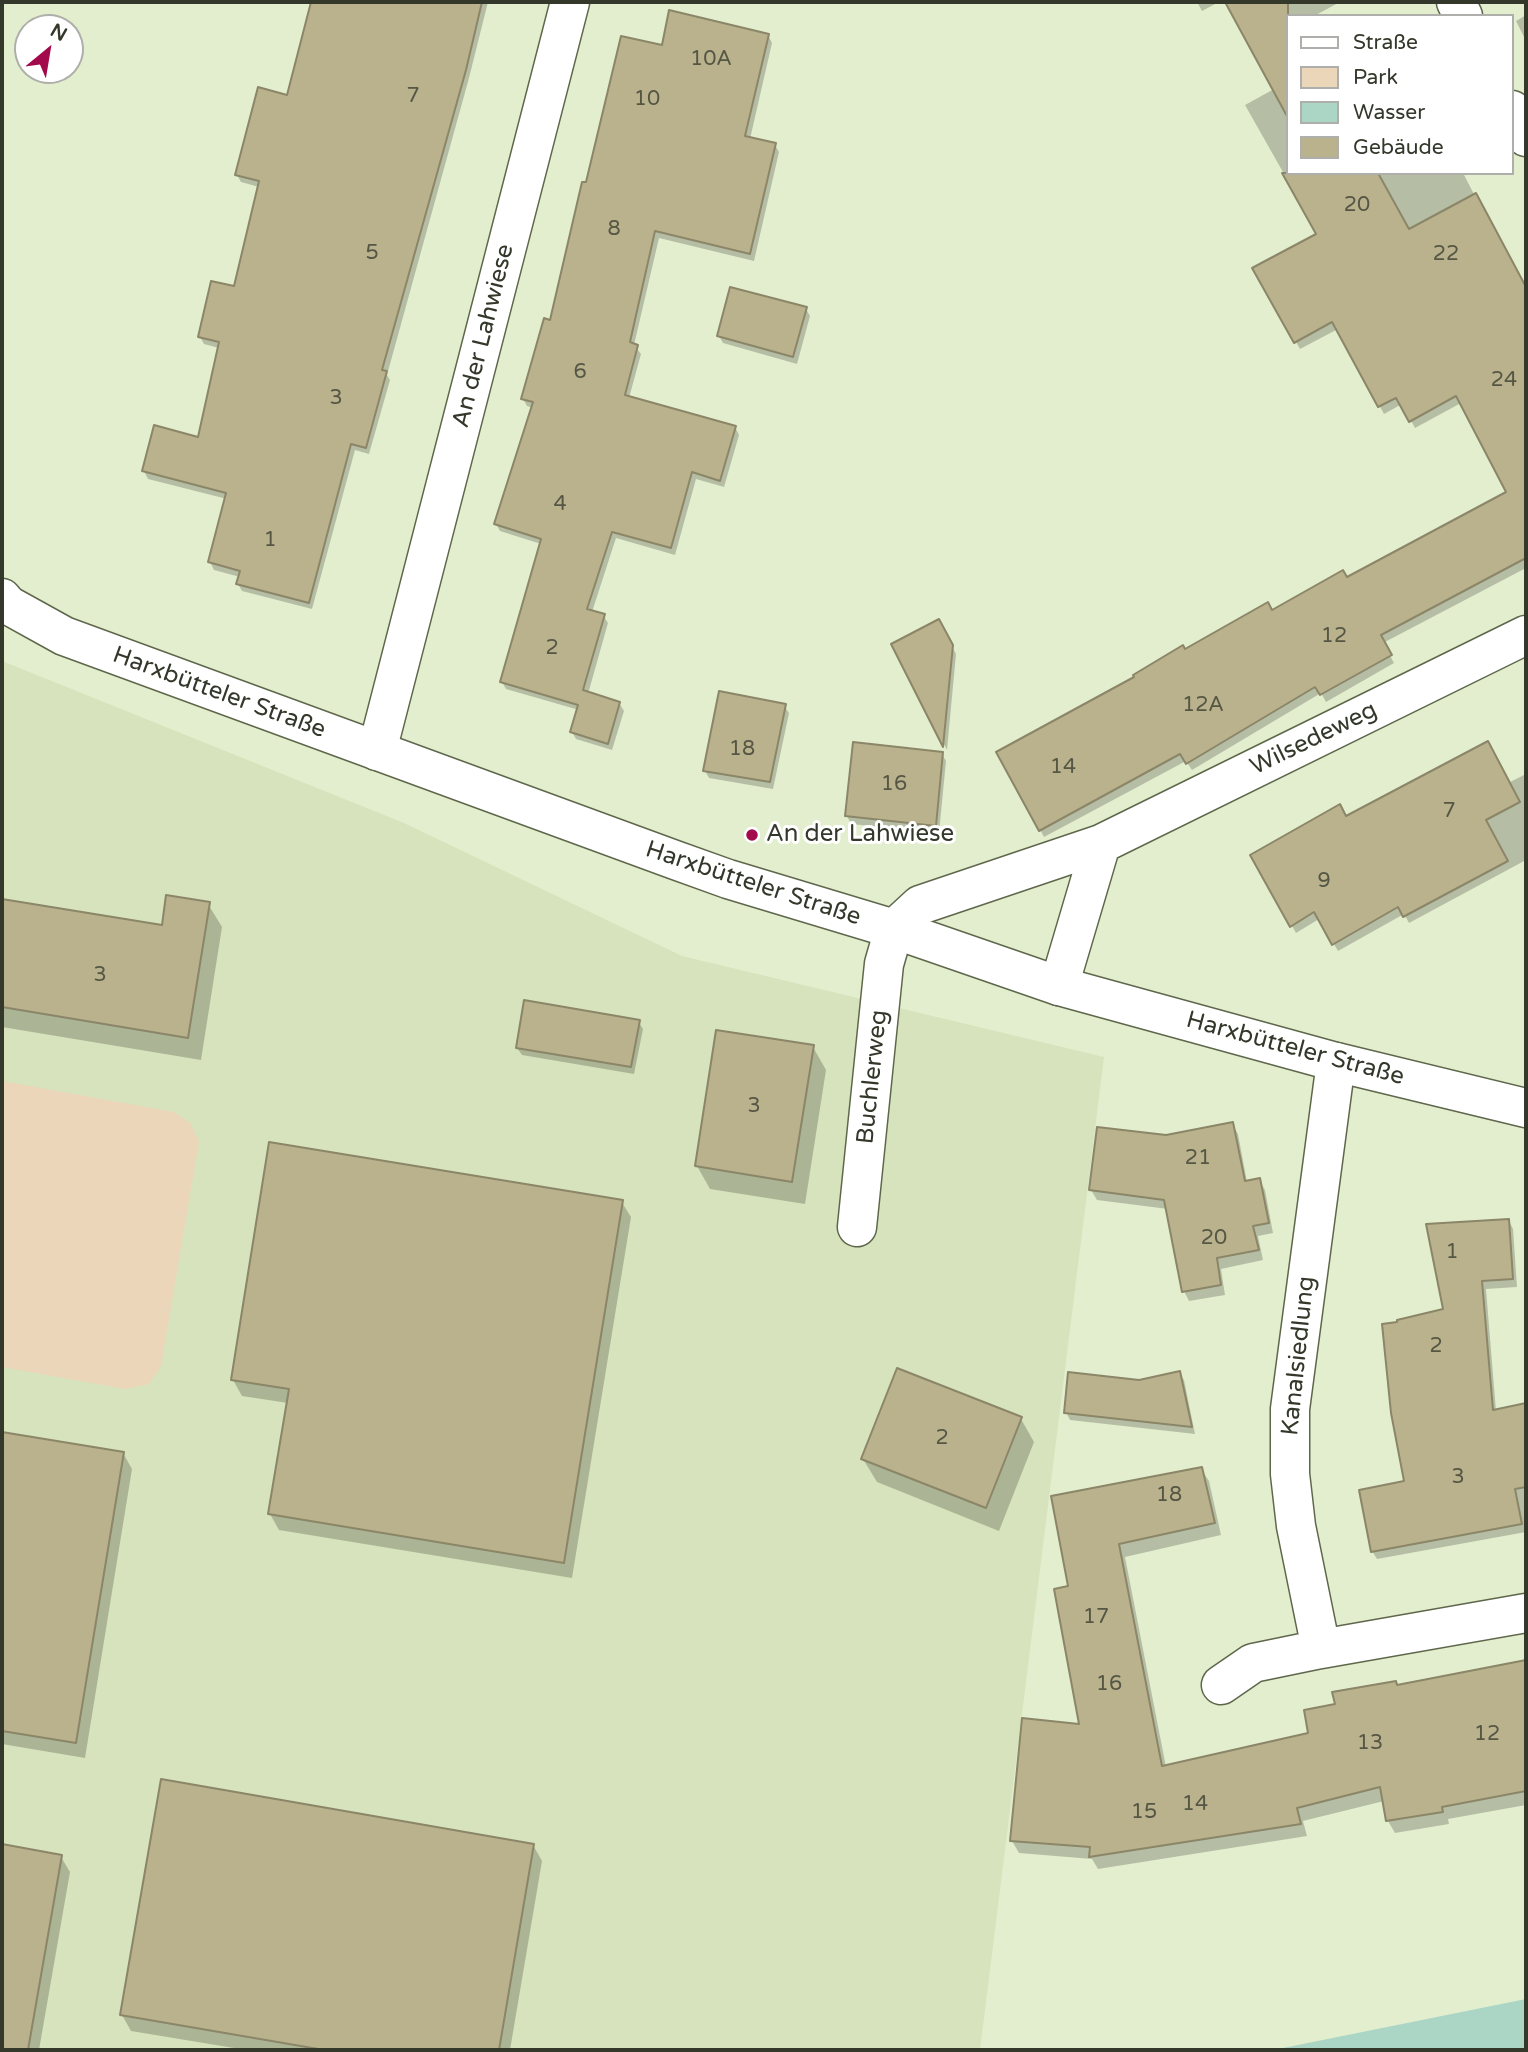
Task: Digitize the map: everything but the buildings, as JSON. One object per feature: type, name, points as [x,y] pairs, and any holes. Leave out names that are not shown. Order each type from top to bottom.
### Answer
[{"type":"street","name":"An der Lahwiese","points":[[377,751],[570,2]]},
{"type":"street","points":[[1514,114],[1526,137]]},
{"type":"street","name":"Harxbütteler Straße","points":[[2,598],[8,605],[64,636],[728,879],[894,929],[1059,986],[1336,1062],[1526,1108]]},
{"type":"street","name":"Wilsedeweg","points":[[894,929],[920,905],[1101,844],[1526,635]]},
{"type":"street","points":[[1059,986],[1101,844]]},
{"type":"street","name":"Buchlerweg","points":[[856,1227],[884,964],[894,929]]},
{"type":"street","name":"Kanalsiedlung","points":[[1321,1649],[1296,1526],[1290,1474],[1290,1409],[1336,1062]]},
{"type":"street","points":[[1221,1685],[1253,1663],[1526,1613]]},
{"type":"shaded area","points":[[2,661],[404,823],[682,956],[1104,1057],[980,2050],[2,2050]]},
{"type":"green space","points":[[2,1081],[174,1112],[190,1123],[199,1141],[161,1366],[149,1384],[125,1389],[2,1367]]},
{"type":"water","points":[[1526,1999],[1526,2050],[1273,2050]]},
{"type":"place","name":"An der Lahwiese","points":[[752,835]]}]
